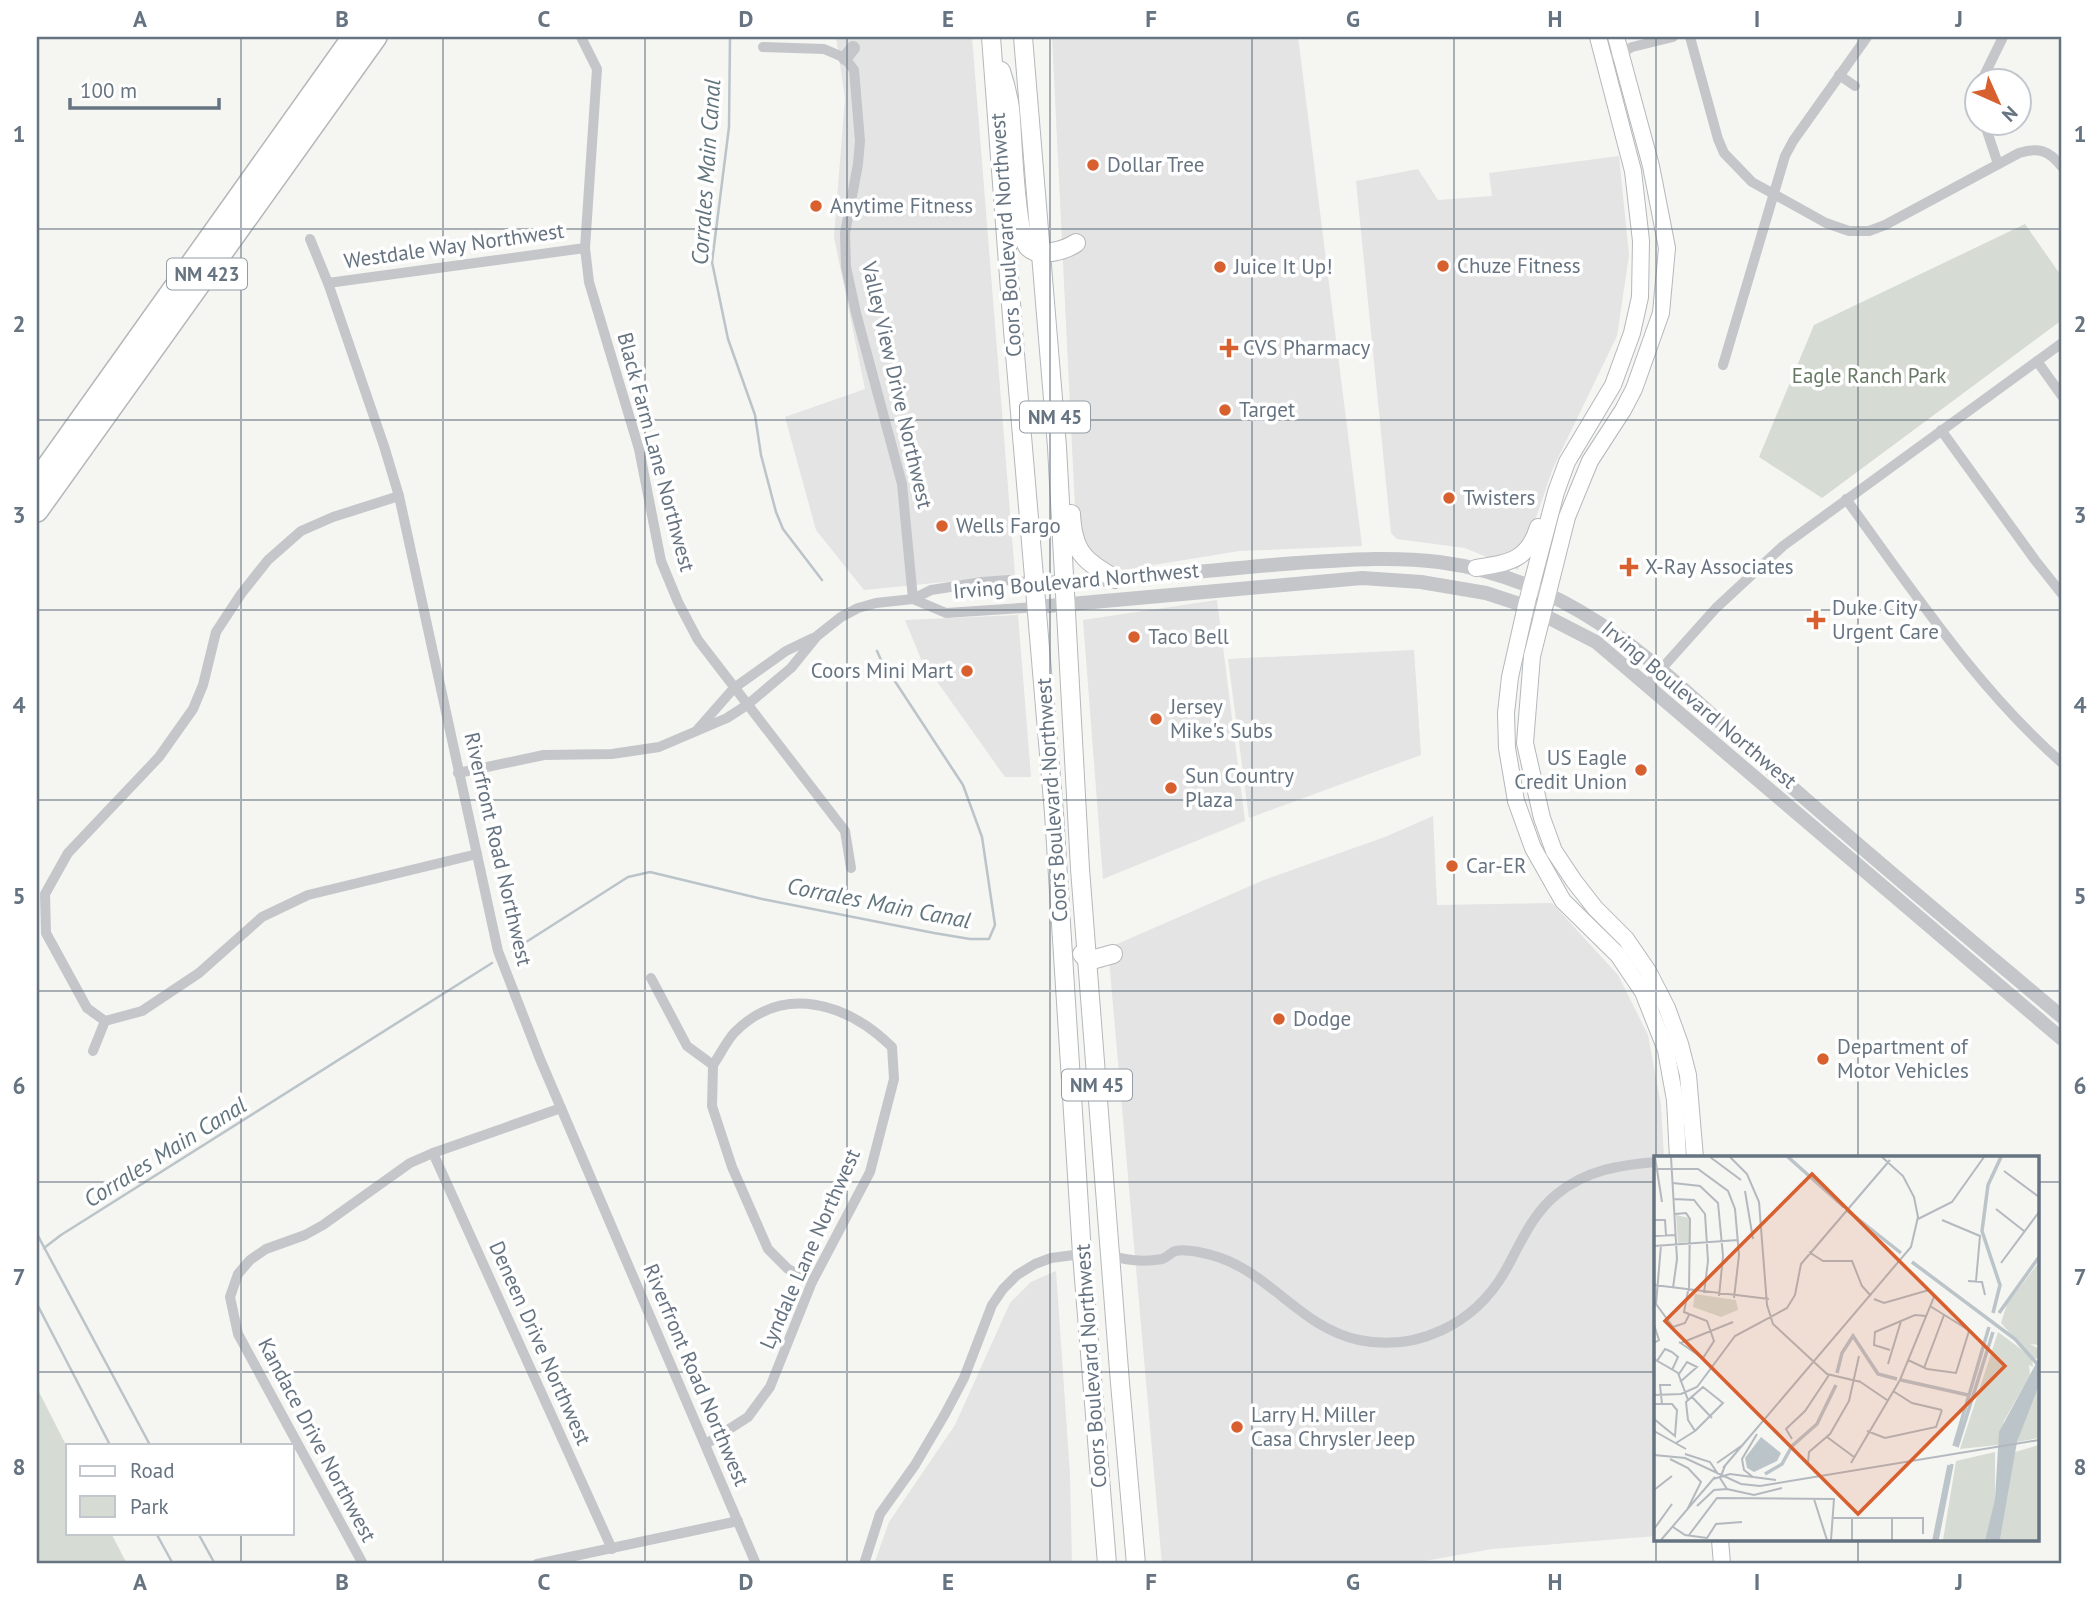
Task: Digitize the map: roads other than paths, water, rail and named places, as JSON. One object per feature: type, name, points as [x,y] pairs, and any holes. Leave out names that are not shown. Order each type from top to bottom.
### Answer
[{"type":"highway","name":"NM 423","points":[[37,481],[353,37]]},
{"type":"highway","name":"NM 423","points":[[37,511],[376,37]]},
{"type":"main road","name":"Coors Boulevard Northwest","points":[[991,37],[1056,857],[1082,1254],[1107,1564]]},
{"type":"main road","name":"Coors Boulevard Northwest","points":[[1023,37],[1057,447],[1080,869],[1136,1564]]},
{"type":"main road","points":[[1598,37],[1633,172],[1641,241],[1640,297],[1629,341],[1613,385],[1577,444],[1559,481],[1510,677],[1506,713],[1508,766],[1516,801],[1533,848],[1563,901],[1618,955],[1643,992],[1666,1050],[1675,1100],[1678,1156]]},
{"type":"main road","points":[[1616,37],[1651,166],[1667,248],[1661,313],[1634,389],[1590,461],[1575,495],[1532,656],[1525,743],[1542,818],[1554,851],[1595,908],[1626,939],[1648,971],[1667,1008],[1688,1075],[1695,1156]]},
{"type":"main road","points":[[993,55],[1009,99],[1023,237],[1028,247],[1041,253],[1068,248],[1076,243]]},
{"type":"main road","points":[[1476,568],[1508,563],[1529,547],[1558,466],[1577,444]]},
{"type":"main road","points":[[1057,447],[1068,462],[1072,524],[1079,550],[1088,563],[1115,579]]},
{"type":"main road","points":[[1056,857],[1072,892],[1081,953],[1088,961],[1112,954]]},
{"type":"main road","points":[[1071,1081],[1088,1098],[1100,1230],[1103,1246],[1110,1255]]},
{"type":"main road","points":[[1082,1254],[1099,1262],[1104,1272],[1119,1445],[1129,1483]]},
{"type":"main road","points":[[1709,1542],[1711,1564]]},
{"type":"main road","points":[[1720,1542],[1722,1564]]},
{"type":"street","name":"Black Farm Lane Northwest","points":[[581,37],[597,69],[585,248],[589,282],[639,449],[661,561],[698,640],[845,831],[851,868]]},
{"type":"street","points":[[1604,62],[1632,47],[1673,37]]},
{"type":"street","points":[[1690,37],[1724,153],[1752,182],[1826,223],[1849,231],[1870,231],[2019,153],[2041,149],[2062,167]]},
{"type":"street","points":[[1723,365],[1785,156],[1867,37]]},
{"type":"street","points":[[1989,66],[2003,37]]},
{"type":"street","name":"Valley View Drive Northwest","points":[[762,47],[824,49],[849,53],[856,77],[860,141],[845,233],[846,267],[902,484],[913,599]]},
{"type":"street","points":[[1839,75],[1855,86]]},
{"type":"street","points":[[1989,136],[1998,164]]},
{"type":"street","name":"Riverfront Road Northwest","points":[[310,239],[328,283],[399,496],[498,951],[561,1108],[756,1564]]},
{"type":"street","name":"Westdale Way Northwest","points":[[328,283],[585,248]]},
{"type":"street","points":[[1646,685],[1748,577],[1795,537],[2062,343]]},
{"type":"street","points":[[2037,361],[2062,397]]},
{"type":"street","points":[[1941,430],[2062,594]]},
{"type":"street","points":[[105,1021],[87,1008],[46,933],[45,894],[56,874],[68,853],[159,757],[193,709],[203,685],[216,632],[268,560],[300,531],[333,517],[399,496]]},
{"type":"street","points":[[1846,499],[1989,690],[2062,763]]},
{"type":"street","name":"Irving Boulevard Northwest","points":[[913,599],[932,590],[982,582],[1009,580],[1034,583],[1115,579],[1373,558],[1422,560],[1476,568],[1532,586],[1606,626],[1661,669],[1792,788],[2062,1017]]},
{"type":"street","name":"Irving Boulevard Northwest","points":[[913,599],[946,613],[1362,578],[1423,582],[1474,590],[1526,606],[1596,642],[2062,1039]]},
{"type":"street","points":[[696,731],[734,688],[786,651],[817,636],[841,617],[876,603],[913,599]]},
{"type":"street","points":[[458,773],[544,755],[632,752],[659,747],[727,718],[747,705],[792,668],[817,636]]},
{"type":"street","points":[[105,1021],[142,1011],[199,973],[262,916],[308,895],[477,854]]},
{"type":"street","points":[[651,978],[687,1046],[713,1065],[712,1106],[733,1167],[768,1249],[788,1269],[812,1282]]},
{"type":"street","name":"Lyndale Lane Northwest","points":[[706,1444],[748,1417],[771,1387],[812,1282],[870,1172],[894,1079],[892,1047],[874,1029],[826,1005],[793,1003],[764,1011],[733,1034],[713,1065]]},
{"type":"street","points":[[93,1051],[105,1021]]},
{"type":"street","name":"Kandace Drive Northwest","points":[[363,1564],[238,1334],[230,1297],[238,1274],[250,1260],[266,1249],[305,1235],[323,1225],[410,1163],[561,1108]]},
{"type":"street","name":"Deneen Drive Northwest","points":[[433,1153],[612,1549]]},
{"type":"street","points":[[1110,1255],[1139,1261],[1162,1259],[1175,1251],[1205,1253],[1240,1266],[1261,1279],[1313,1321],[1339,1334],[1378,1342],[1419,1339],[1450,1326],[1485,1299],[1505,1272],[1521,1239],[1537,1215],[1561,1191],[1603,1169],[1654,1163]]},
{"type":"street","points":[[864,1564],[880,1514],[942,1421],[964,1378],[992,1305],[1003,1289],[1017,1275],[1035,1264],[1051,1258],[1082,1254]]},
{"type":"street","points":[[537,1564],[738,1521]]},
{"type":"waterway","name":"Corrales Main Canal","points":[[730,37],[729,127],[712,262],[728,339],[755,415],[761,455],[776,512],[783,529],[822,580]]},
{"type":"waterway","name":"Corrales Main Canal","points":[[512,951],[628,877],[650,872],[762,899],[934,933],[989,939],[995,925],[982,837],[963,785],[877,651]]},
{"type":"waterway","name":"Corrales Main Canal","points":[[44,1248],[492,963]]},
{"type":"waterway","name":"Corrales Main Canal","points":[[37,1234],[149,1444]]},
{"type":"waterway","points":[[37,1304],[109,1444]]},
{"type":"waterway","points":[[157,1534],[173,1564]]},
{"type":"waterway","name":"Corrales Main Canal","points":[[199,1534],[215,1564]]},
{"type":"place","name":"Dollar Tree","points":[[1093,165]]},
{"type":"place","name":"Anytime Fitness","points":[[816,206]]},
{"type":"place","name":"Chuze Fitness","points":[[1443,266]]},
{"type":"place","name":"Juice It Up!","points":[[1220,267]]},
{"type":"place","name":"CVS Pharmacy","points":[[1229,348]]},
{"type":"place","name":"Target","points":[[1225,410]]},
{"type":"place","name":"Twisters","points":[[1449,498]]},
{"type":"place","name":"Wells Fargo","points":[[942,526]]},
{"type":"place","name":"X-Ray Associates","points":[[1629,567]]},
{"type":"place","name":"Duke City Urgent Care","points":[[1816,620]]},
{"type":"place","name":"Taco Bell","points":[[1134,637]]},
{"type":"place","name":"Coors Mini Mart","points":[[967,671]]},
{"type":"place","name":"Jersey Mike's Subs","points":[[1156,719]]},
{"type":"place","name":"US Eagle Credit Union","points":[[1641,770]]},
{"type":"place","name":"Sun Country Plaza","points":[[1171,788]]},
{"type":"place","name":"Car-ER","points":[[1452,866]]},
{"type":"place","name":"Dodge","points":[[1279,1019]]},
{"type":"place","name":"Department of Motor Vehicles","points":[[1823,1059]]},
{"type":"place","name":"Larry H. Miller Casa Chrysler Jeep","points":[[1237,1427]]},
{"type":"park label","name":"Eagle Ranch Park","points":[[1869,376]]}]
